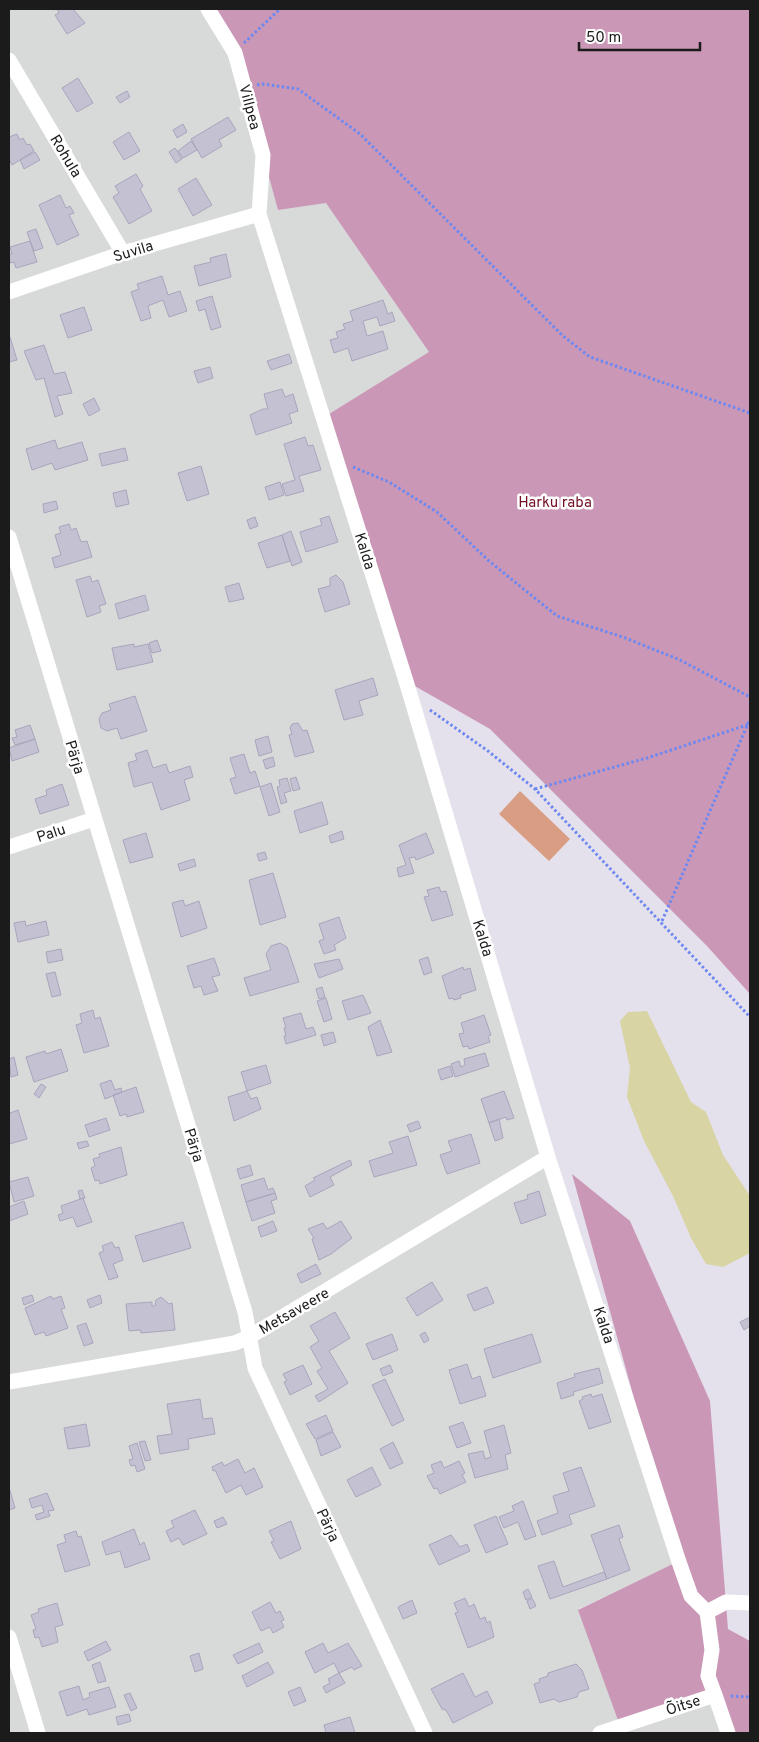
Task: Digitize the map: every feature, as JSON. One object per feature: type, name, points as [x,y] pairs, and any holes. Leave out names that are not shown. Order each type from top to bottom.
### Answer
[{"type":"street","name":"Villpea","points":[[208,9],[235,53],[263,155],[259,214]]},
{"type":"street","name":"Rohula","points":[[9,60],[123,253]]},
{"type":"street","name":"Suvila","points":[[9,292],[123,253],[259,214]]},
{"type":"street","name":"Kalda","points":[[259,214],[411,696],[548,1157],[691,1596],[707,1612]]},
{"type":"street","name":"Pärja","points":[[9,537],[245,1312],[255,1368],[425,1733]]},
{"type":"street","name":"Palu","points":[[9,848],[94,819]]},
{"type":"street","name":"Metsaveere","points":[[9,1382],[235,1342],[249,1337],[548,1157]]},
{"type":"street","points":[[707,1612],[726,1602],[750,1603]]},
{"type":"street","name":"Õitse","points":[[600,1733],[715,1695],[708,1676],[712,1650],[707,1612]]},
{"type":"street","points":[[9,1637],[38,1733]]},
{"type":"street","points":[[715,1695],[728,1733]]},
{"type":"path","points":[[235,53],[280,9]]},
{"type":"path","points":[[244,87],[263,84],[298,90],[360,134],[563,336],[590,357],[750,413]]},
{"type":"path","points":[[337,461],[389,482],[437,512],[489,561],[557,616],[623,638],[680,660],[750,697]]},
{"type":"path","points":[[411,696],[488,750],[534,789],[662,921],[750,1016]]},
{"type":"path","points":[[662,921],[750,719]]},
{"type":"path","points":[[534,789],[647,758],[749,724]]},
{"type":"shaded area","points":[[9,9],[208,9],[235,53],[278,210],[326,203],[430,353],[329,414],[679,1562],[578,1609],[716,1689],[730,1733],[9,1733]]},
{"type":"shaded area","points":[[520,791],[570,839],[549,861],[499,814]]},
{"type":"shaded area","points":[[647,1011],[691,1102],[706,1112],[723,1155],[750,1196],[750,1253],[723,1267],[706,1264],[691,1238],[673,1196],[644,1141],[627,1097],[630,1068],[620,1021],[628,1012]]},
{"type":"green space","name":"Harku raba","points":[[208,9],[750,9],[750,994],[707,946],[490,729],[406,681],[329,414],[429,352],[326,203],[278,210],[235,53]]},
{"type":"green space","points":[[572,1174],[630,1221],[710,1401],[728,1629],[750,1641],[750,1733],[732,1733],[718,1688],[619,1723],[578,1610],[679,1561]]},
{"type":"building","points":[[57,9],[73,9],[85,23],[67,34],[55,15],[59,13]]},
{"type":"building","points":[[78,78],[93,103],[77,112],[62,88]]},
{"type":"building","points":[[127,91],[130,97],[120,103],[116,97]]},
{"type":"building","points":[[228,117],[236,130],[219,140],[222,146],[202,158],[191,139]]},
{"type":"building","points":[[183,124],[187,132],[177,138],[173,130]]},
{"type":"building","points":[[129,132],[140,151],[124,160],[113,142]]},
{"type":"building","points":[[17,134],[20,140],[23,138],[27,145],[30,144],[34,151],[12,165],[9,159],[9,137]]},
{"type":"building","points":[[191,141],[197,150],[183,158],[178,151]]},
{"type":"building","points":[[175,148],[182,159],[176,163],[169,152]]},
{"type":"building","points":[[35,152],[40,160],[24,169],[20,160]]},
{"type":"building","points":[[136,174],[143,186],[140,189],[152,211],[129,224],[113,197],[119,193],[115,186]]},
{"type":"building","points":[[196,178],[212,205],[193,216],[178,189]]},
{"type":"building","points":[[60,195],[66,208],[70,206],[74,213],[69,215],[79,235],[57,245],[39,205]]},
{"type":"building","points":[[36,229],[43,248],[34,251],[27,232]]},
{"type":"building","points":[[30,241],[37,262],[16,268],[14,262],[10,263],[9,254],[12,254],[10,247]]},
{"type":"building","points":[[226,254],[231,277],[199,286],[194,266],[211,262],[210,258]]},
{"type":"building","points":[[162,276],[168,295],[180,291],[187,311],[169,317],[163,300],[148,306],[151,318],[141,321],[131,292],[139,289],[137,284]]},
{"type":"building","points":[[212,296],[221,327],[211,330],[205,309],[199,311],[196,301]]},
{"type":"building","points":[[383,300],[388,314],[392,312],[395,321],[380,326],[377,317],[363,321],[367,336],[383,331],[388,349],[352,361],[348,348],[334,353],[330,340],[338,338],[336,332],[345,329],[343,324],[353,321],[350,311]]},
{"type":"building","points":[[84,307],[92,330],[68,338],[60,315]]},
{"type":"building","points":[[9,338],[17,360],[9,362]]},
{"type":"building","points":[[44,345],[54,374],[65,372],[72,393],[57,396],[63,414],[55,417],[44,378],[36,380],[24,351]]},
{"type":"building","points":[[289,354],[292,363],[271,370],[267,361]]},
{"type":"building","points":[[210,367],[213,378],[198,383],[194,371]]},
{"type":"building","points":[[282,389],[285,397],[293,394],[298,411],[289,414],[292,423],[256,435],[250,415],[263,409],[268,409],[264,394]]},
{"type":"building","points":[[94,398],[100,410],[89,416],[83,404]]},
{"type":"building","points":[[305,437],[308,446],[313,445],[321,470],[299,476],[304,491],[286,496],[282,484],[295,480],[284,444]]},
{"type":"building","points":[[55,440],[58,449],[82,442],[88,460],[55,470],[52,463],[32,470],[26,449]]},
{"type":"building","points":[[125,448],[128,460],[102,466],[99,454]]},
{"type":"building","points":[[201,466],[209,494],[187,501],[178,473]]},
{"type":"building","points":[[280,482],[284,495],[269,500],[265,487]]},
{"type":"building","points":[[126,490],[129,504],[116,507],[113,493]]},
{"type":"building","points":[[56,501],[58,509],[44,513],[43,504]]},
{"type":"building","points":[[329,516],[338,542],[306,552],[300,532],[322,525],[320,519]]},
{"type":"building","points":[[255,517],[258,526],[250,529],[247,520]]},
{"type":"building","points":[[69,524],[71,530],[76,528],[81,542],[87,541],[92,557],[55,568],[52,558],[61,555],[55,535],[61,533],[59,527]]},
{"type":"building","points":[[291,531],[302,562],[292,566],[282,535]]},
{"type":"building","points":[[282,535],[290,561],[267,568],[258,543]]},
{"type":"building","points":[[336,575],[343,582],[350,604],[325,612],[318,589],[330,586],[330,578]]},
{"type":"building","points":[[90,576],[92,582],[98,580],[106,604],[99,606],[101,612],[87,617],[76,580]]},
{"type":"building","points":[[239,583],[244,599],[229,602],[225,587]]},
{"type":"building","points":[[145,595],[149,610],[119,619],[115,604]]},
{"type":"building","points":[[157,640],[161,651],[152,653],[149,643]]},
{"type":"building","points":[[134,644],[134,647],[148,644],[153,662],[117,670],[112,648]]},
{"type":"building","points":[[373,678],[378,695],[359,701],[363,715],[344,720],[335,690]]},
{"type":"building","points":[[135,696],[147,731],[121,739],[117,728],[107,731],[101,728],[99,719],[102,713],[111,710],[109,704]]},
{"type":"building","points":[[298,723],[303,731],[307,730],[314,752],[295,757],[289,735],[292,734],[290,728],[292,724]]},
{"type":"building","points":[[30,725],[35,739],[15,745],[12,738],[17,737],[15,730]]},
{"type":"building","points":[[268,736],[272,752],[259,756],[255,740]]},
{"type":"building","points":[[35,739],[39,752],[12,761],[9,748]]},
{"type":"building","points":[[147,750],[153,768],[166,764],[169,773],[190,766],[193,777],[184,780],[190,800],[161,810],[152,782],[134,787],[128,763],[137,760],[135,754]]},
{"type":"building","points":[[244,754],[250,773],[255,771],[260,786],[235,794],[230,779],[236,777],[230,758]]},
{"type":"building","points":[[273,757],[275,766],[266,769],[263,760]]},
{"type":"building","points":[[296,777],[300,789],[293,791],[290,779]]},
{"type":"building","points":[[287,778],[291,791],[284,793],[287,802],[281,804],[277,787],[280,786],[279,780]]},
{"type":"building","points":[[271,783],[280,812],[269,816],[260,787]]},
{"type":"building","points":[[62,784],[69,805],[40,814],[35,799],[47,795],[46,790]]},
{"type":"building","points":[[322,802],[328,824],[300,833],[294,811]]},
{"type":"building","points":[[342,831],[344,839],[331,843],[329,836]]},
{"type":"building","points":[[146,833],[153,857],[130,863],[123,840]]},
{"type":"building","points":[[426,833],[434,853],[416,860],[415,857],[409,858],[414,873],[399,877],[397,868],[406,865],[399,845]]},
{"type":"building","points":[[265,852],[267,859],[259,861],[257,854]]},
{"type":"building","points":[[194,859],[196,866],[180,871],[178,864]]},
{"type":"building","points":[[273,873],[286,917],[260,925],[249,880]]},
{"type":"building","points":[[439,887],[441,892],[446,891],[453,915],[432,921],[424,897],[429,896],[427,890]]},
{"type":"building","points":[[183,900],[185,906],[199,901],[207,928],[181,937],[172,903]]},
{"type":"building","points":[[339,917],[346,938],[334,945],[336,950],[324,954],[319,941],[324,939],[319,924]]},
{"type":"building","points":[[25,921],[26,926],[46,921],[49,935],[18,942],[14,923]]},
{"type":"building","points":[[280,943],[287,947],[299,982],[250,996],[244,978],[271,970],[266,954],[271,946]]},
{"type":"building","points":[[61,949],[63,960],[48,963],[46,952]]},
{"type":"building","points":[[428,957],[432,972],[424,975],[419,960]]},
{"type":"building","points":[[214,958],[220,975],[212,977],[218,991],[204,995],[201,986],[194,988],[187,966]]},
{"type":"building","points":[[339,959],[343,969],[319,978],[314,964]]},
{"type":"building","points":[[463,967],[464,970],[470,968],[476,990],[460,995],[461,998],[449,999],[442,976]]},
{"type":"building","points":[[55,972],[61,995],[52,997],[46,974]]},
{"type":"building","points":[[322,987],[325,997],[319,999],[316,989]]},
{"type":"building","points":[[363,995],[371,1013],[348,1020],[342,1001]]},
{"type":"building","points":[[326,998],[332,1019],[324,1022],[317,1001]]},
{"type":"building","points":[[93,1010],[95,1019],[100,1017],[109,1046],[84,1053],[76,1025],[82,1023],[80,1014]]},
{"type":"building","points":[[301,1013],[306,1029],[313,1027],[316,1035],[286,1044],[284,1028],[286,1028],[283,1018]]},
{"type":"building","points":[[484,1015],[491,1035],[488,1036],[490,1042],[469,1049],[468,1046],[463,1047],[459,1034],[464,1033],[461,1023]]},
{"type":"building","points":[[380,1020],[392,1052],[377,1056],[368,1027]]},
{"type":"building","points":[[333,1032],[336,1042],[324,1046],[321,1035]]},
{"type":"building","points":[[61,1049],[68,1071],[34,1082],[26,1057],[45,1051],[46,1054]]},
{"type":"building","points":[[485,1053],[489,1066],[455,1077],[451,1064],[459,1061],[461,1067],[465,1065],[464,1059]]},
{"type":"building","points":[[14,1057],[18,1075],[11,1077],[9,1059]]},
{"type":"building","points":[[266,1065],[271,1083],[247,1091],[241,1072]]},
{"type":"building","points":[[450,1066],[453,1076],[441,1080],[438,1070]]},
{"type":"building","points":[[111,1080],[115,1090],[121,1088],[122,1092],[105,1099],[100,1084]]},
{"type":"building","points":[[41,1084],[46,1087],[39,1098],[34,1094]]},
{"type":"building","points":[[136,1087],[144,1112],[127,1117],[126,1114],[120,1116],[113,1095]]},
{"type":"building","points":[[247,1091],[251,1099],[257,1097],[261,1109],[234,1121],[228,1097]]},
{"type":"building","points":[[504,1091],[514,1118],[507,1120],[506,1117],[489,1123],[481,1099]]},
{"type":"building","points":[[9,1110],[10,1113],[18,1110],[27,1139],[9,1144]]},
{"type":"building","points":[[106,1118],[110,1130],[89,1137],[85,1125]]},
{"type":"building","points":[[499,1119],[503,1138],[495,1141],[489,1123]]},
{"type":"building","points":[[418,1121],[421,1128],[410,1132],[407,1125]]},
{"type":"building","points":[[471,1134],[480,1163],[447,1174],[440,1155],[452,1151],[448,1141]]},
{"type":"building","points":[[408,1136],[417,1165],[374,1177],[369,1161],[393,1153],[389,1142]]},
{"type":"building","points":[[87,1141],[89,1146],[79,1149],[77,1143]]},
{"type":"building","points":[[121,1147],[127,1175],[100,1184],[99,1180],[95,1181],[91,1168],[95,1166],[93,1159],[100,1157],[99,1154]]},
{"type":"building","points":[[350,1160],[352,1165],[330,1177],[334,1185],[310,1197],[305,1186],[315,1180],[313,1178]]},
{"type":"building","points":[[250,1165],[253,1175],[240,1179],[237,1169]]},
{"type":"building","points":[[28,1177],[34,1196],[14,1202],[9,1182]]},
{"type":"building","points":[[264,1178],[268,1190],[273,1188],[275,1193],[246,1202],[241,1185]]},
{"type":"building","points":[[82,1190],[85,1198],[80,1199],[78,1191]]},
{"type":"building","points":[[539,1191],[546,1215],[521,1224],[514,1203],[528,1199],[527,1195]]},
{"type":"building","points":[[275,1193],[277,1199],[271,1201],[275,1213],[252,1221],[246,1202]]},
{"type":"building","points":[[83,1198],[92,1222],[77,1227],[73,1217],[60,1221],[58,1215],[63,1213],[61,1206]]},
{"type":"building","points":[[24,1201],[28,1214],[9,1221],[9,1207]]},
{"type":"building","points":[[273,1221],[277,1231],[261,1237],[258,1227]]},
{"type":"building","points":[[341,1221],[352,1238],[331,1254],[319,1260],[312,1239],[314,1238],[308,1229],[323,1223],[327,1229]]},
{"type":"building","points":[[183,1222],[191,1248],[143,1262],[135,1236]]},
{"type":"building","points":[[112,1242],[115,1248],[119,1247],[123,1260],[113,1264],[118,1277],[109,1280],[99,1253],[104,1251],[102,1246]]},
{"type":"building","points":[[316,1264],[321,1274],[301,1283],[297,1274]]},
{"type":"building","points":[[432,1282],[443,1300],[417,1316],[406,1298]]},
{"type":"building","points":[[487,1287],[494,1303],[474,1311],[467,1295]]},
{"type":"building","points":[[32,1295],[34,1301],[24,1305],[22,1298]]},
{"type":"building","points":[[100,1295],[102,1303],[90,1308],[87,1300]]},
{"type":"building","points":[[51,1296],[53,1299],[61,1296],[65,1308],[61,1309],[68,1328],[46,1336],[44,1332],[35,1335],[25,1308]]},
{"type":"building","points":[[161,1297],[169,1304],[172,1303],[175,1330],[141,1333],[140,1330],[129,1331],[126,1304],[152,1302],[152,1306],[155,1306],[156,1300]]},
{"type":"building","points":[[335,1312],[350,1338],[329,1351],[348,1383],[319,1402],[315,1396],[328,1389],[317,1371],[322,1368],[310,1347],[319,1341],[310,1326]]},
{"type":"building","points":[[750,1317],[750,1326],[744,1330],[740,1322]]},
{"type":"building","points":[[86,1323],[93,1343],[84,1346],[77,1326]]},
{"type":"building","points":[[425,1332],[429,1340],[424,1343],[420,1335]]},
{"type":"building","points":[[392,1334],[398,1350],[373,1360],[366,1344]]},
{"type":"building","points":[[532,1334],[541,1362],[493,1378],[484,1349]]},
{"type":"building","points":[[467,1364],[472,1379],[480,1376],[486,1396],[460,1404],[449,1370]]},
{"type":"building","points":[[303,1365],[312,1384],[290,1395],[284,1382],[287,1381],[283,1374]]},
{"type":"building","points":[[390,1365],[393,1372],[383,1376],[380,1369]]},
{"type":"building","points":[[599,1368],[603,1383],[573,1392],[574,1395],[561,1399],[557,1383],[575,1377],[574,1374]]},
{"type":"building","points":[[385,1379],[404,1420],[392,1426],[372,1385]]},
{"type":"building","points":[[591,1394],[592,1397],[602,1394],[611,1422],[589,1429],[579,1401],[583,1399],[582,1397]]},
{"type":"building","points":[[200,1399],[203,1419],[212,1418],[215,1434],[188,1439],[189,1449],[160,1454],[157,1436],[172,1434],[167,1404]]},
{"type":"building","points":[[326,1415],[333,1431],[315,1439],[306,1424]]},
{"type":"building","points":[[463,1422],[471,1443],[457,1448],[449,1427]]},
{"type":"building","points":[[86,1424],[90,1446],[68,1449],[64,1428]]},
{"type":"building","points":[[504,1425],[511,1453],[505,1455],[508,1469],[475,1478],[468,1454],[483,1451],[485,1459],[491,1457],[484,1431]]},
{"type":"building","points":[[333,1432],[341,1447],[321,1456],[316,1440]]},
{"type":"building","points":[[145,1441],[151,1460],[145,1461],[139,1442]]},
{"type":"building","points":[[393,1442],[403,1463],[390,1469],[380,1449]]},
{"type":"building","points":[[137,1443],[145,1469],[137,1472],[135,1465],[131,1466],[129,1460],[133,1459],[129,1446]]},
{"type":"building","points":[[238,1459],[245,1473],[254,1468],[263,1487],[246,1495],[241,1485],[226,1493],[212,1467],[222,1462],[224,1466]]},
{"type":"building","points":[[441,1461],[444,1468],[459,1461],[465,1473],[462,1475],[466,1482],[440,1494],[437,1488],[434,1489],[427,1476],[434,1473],[431,1465]]},
{"type":"building","points":[[372,1467],[381,1485],[356,1497],[347,1480]]},
{"type":"building","points":[[581,1467],[595,1506],[569,1515],[572,1524],[542,1535],[537,1521],[558,1513],[553,1496],[569,1491],[563,1473]]},
{"type":"building","points":[[9,1487],[15,1508],[9,1510]]},
{"type":"building","points":[[47,1493],[54,1510],[48,1511],[50,1516],[37,1520],[35,1515],[44,1512],[42,1505],[32,1508],[29,1499]]},
{"type":"building","points":[[523,1501],[536,1536],[525,1540],[518,1522],[504,1528],[499,1517],[514,1511],[512,1506]]},
{"type":"building","points":[[195,1510],[207,1534],[183,1545],[179,1538],[171,1542],[166,1531],[174,1527],[171,1521]]},
{"type":"building","points":[[496,1516],[508,1544],[486,1553],[474,1525]]},
{"type":"building","points":[[223,1517],[227,1524],[217,1528],[214,1521]]},
{"type":"building","points":[[291,1521],[301,1549],[280,1559],[271,1542],[274,1541],[269,1531]]},
{"type":"building","points":[[619,1525],[623,1537],[619,1539],[630,1570],[607,1579],[591,1535]]},
{"type":"building","points":[[134,1529],[140,1545],[144,1542],[150,1559],[125,1568],[120,1551],[106,1555],[102,1542]]},
{"type":"building","points":[[76,1531],[78,1537],[81,1536],[90,1565],[65,1572],[57,1545],[66,1542],[64,1535]]},
{"type":"building","points":[[451,1535],[460,1547],[467,1544],[470,1551],[439,1565],[429,1545]]},
{"type":"building","points":[[554,1561],[563,1587],[604,1572],[607,1579],[550,1599],[538,1566]]},
{"type":"building","points":[[528,1589],[532,1597],[526,1600],[523,1592]]},
{"type":"building","points":[[465,1598],[469,1607],[474,1604],[480,1619],[485,1617],[487,1623],[490,1621],[494,1637],[468,1648],[455,1613],[458,1612],[454,1603]]},
{"type":"building","points":[[532,1598],[536,1606],[530,1609],[527,1601]]},
{"type":"building","points":[[412,1600],[417,1613],[403,1619],[398,1607]]},
{"type":"building","points":[[270,1602],[276,1613],[280,1611],[284,1620],[281,1621],[284,1627],[273,1633],[270,1627],[261,1631],[252,1612]]},
{"type":"building","points":[[57,1603],[63,1625],[55,1627],[58,1642],[42,1647],[39,1637],[35,1638],[33,1630],[36,1629],[31,1615],[39,1612],[38,1609]]},
{"type":"building","points":[[106,1641],[111,1650],[88,1661],[84,1652]]},
{"type":"building","points":[[259,1643],[263,1652],[238,1664],[233,1655]]},
{"type":"building","points":[[323,1643],[328,1653],[348,1643],[362,1666],[354,1670],[352,1667],[339,1673],[334,1663],[315,1673],[305,1652]]},
{"type":"building","points":[[199,1653],[203,1669],[195,1672],[190,1656]]},
{"type":"building","points":[[100,1662],[106,1681],[98,1683],[92,1665]]},
{"type":"building","points":[[268,1662],[274,1673],[247,1687],[242,1676]]},
{"type":"building","points":[[576,1664],[582,1670],[589,1689],[579,1692],[577,1697],[570,1699],[559,1702],[554,1699],[540,1703],[534,1684],[540,1682],[539,1679],[548,1676],[548,1673]]},
{"type":"building","points":[[339,1673],[345,1683],[326,1693],[323,1687],[330,1683],[328,1679]]},
{"type":"building","points":[[463,1673],[475,1697],[487,1691],[493,1703],[453,1723],[446,1710],[442,1709],[431,1689]]},
{"type":"building","points":[[79,1686],[83,1700],[90,1697],[89,1693],[109,1687],[116,1707],[89,1715],[87,1709],[67,1716],[59,1692]]},
{"type":"building","points":[[300,1687],[306,1701],[294,1706],[288,1692]]},
{"type":"building","points":[[130,1693],[137,1708],[131,1711],[124,1695]]},
{"type":"building","points":[[129,1714],[131,1721],[118,1725],[116,1717]]},
{"type":"building","points":[[350,1717],[355,1733],[326,1733],[324,1725]]}]
